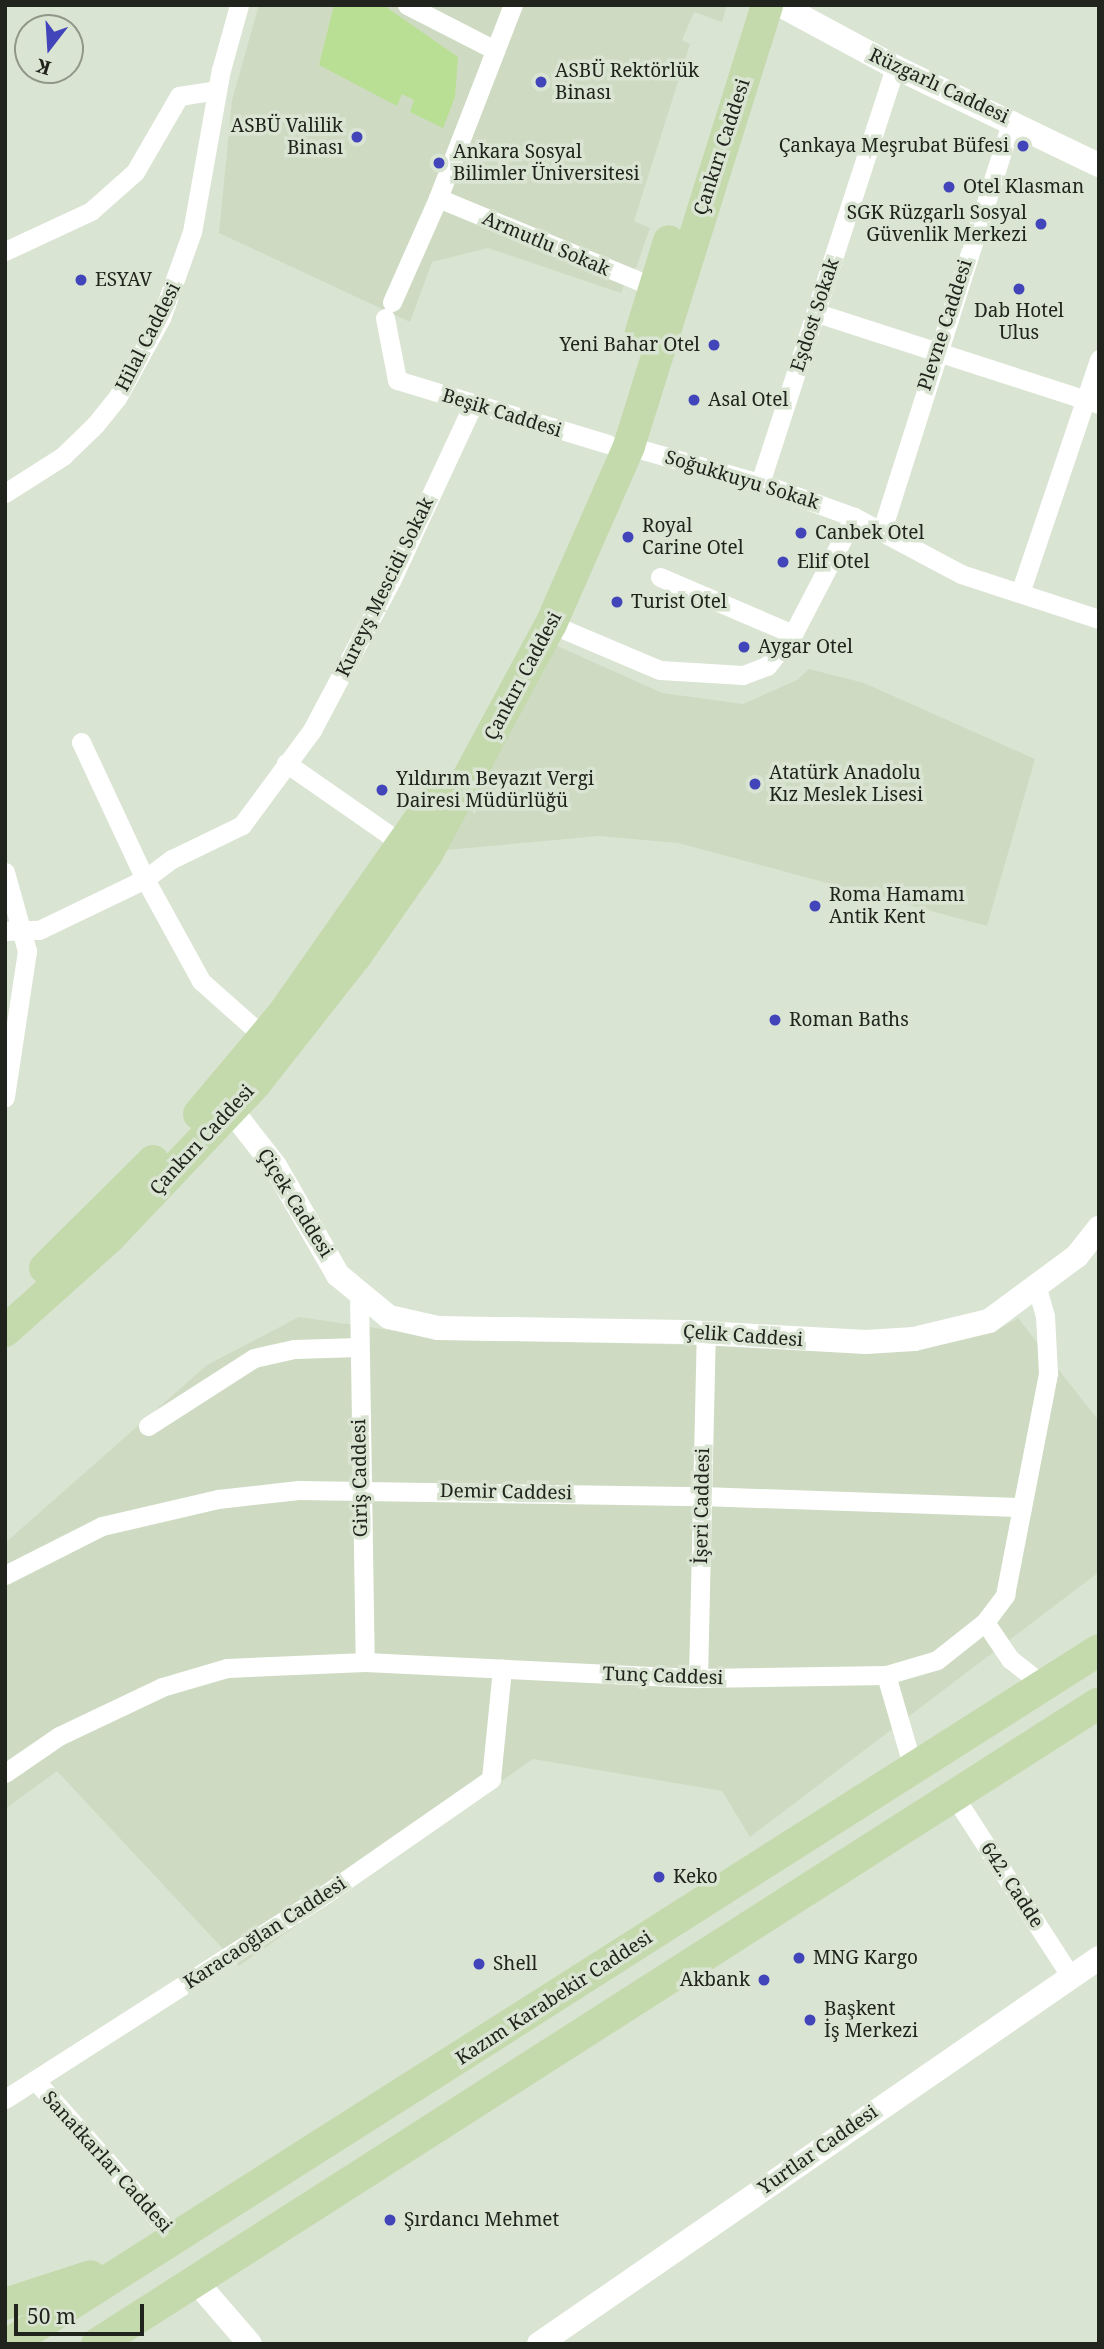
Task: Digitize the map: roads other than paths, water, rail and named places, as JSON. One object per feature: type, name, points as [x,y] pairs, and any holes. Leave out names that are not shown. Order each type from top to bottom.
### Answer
[{"type":"main road","name":"Çankırı Caddesi","points":[[5,1305],[201,1111],[264,1037],[404,845],[507,668],[619,445],[654,287],[752,5]]},
{"type":"main road","name":"Çankırı Caddesi","points":[[5,1331],[109,1238],[232,1111],[355,957],[427,854],[551,624],[619,445],[767,5]]},
{"type":"main road","name":"Kazım Karabekir Caddesi","points":[[13,2341],[128,2264],[175,2238],[1099,1650]]},
{"type":"main road","points":[[116,2344],[193,2278],[1099,1703]]},
{"type":"main road","points":[[5,2304],[128,2264]]},
{"type":"main road","points":[[97,2344],[156,2307]]},
{"type":"street","name":"Hilal Caddesi","points":[[5,493],[56,461],[95,425],[145,348],[178,279],[192,232],[217,90],[239,5]]},
{"type":"street","points":[[407,5],[495,50]]},
{"type":"street","points":[[438,198],[513,5]]},
{"type":"street","name":"Rüzgarlı Caddesi","points":[[780,5],[895,67],[1012,120],[1099,165]]},
{"type":"street","name":"Eşdost Sokak","points":[[760,483],[895,67]]},
{"type":"street","points":[[5,251],[91,211],[135,172],[179,96],[217,90]]},
{"type":"street","name":"Plevne Caddesi","points":[[882,530],[936,350],[1012,120]]},
{"type":"street","name":"Armutlu Sokak","points":[[438,198],[654,287]]},
{"type":"street","name":"Beşik Caddesi","points":[[438,198],[388,310],[397,380],[619,445]]},
{"type":"street","points":[[817,313],[1091,401]]},
{"type":"street","points":[[1020,593],[1091,401],[1099,359]]},
{"type":"street","name":"Kureyş Mescidi Sokak","points":[[15,931],[39,930],[145,879],[172,859],[242,825],[312,730],[391,581],[473,404]]},
{"type":"street","name":"Soğukkuyu Sokak","points":[[619,445],[760,483],[854,517],[961,574],[1099,619]]},
{"type":"street","points":[[551,624],[660,670],[743,675],[766,666],[793,634],[854,517]]},
{"type":"street","points":[[660,577],[793,634]]},
{"type":"street","points":[[81,742],[145,879],[201,981],[264,1037]]},
{"type":"street","points":[[286,763],[404,845]]},
{"type":"street","points":[[5,872],[15,931],[27,951],[5,1097]]},
{"type":"street","name":"Çiçek Caddesi","points":[[232,1111],[275,1166],[338,1275],[359,1294]]},
{"type":"street","name":"Çelik Caddesi","points":[[359,1294],[389,1317],[438,1328],[706,1334],[866,1342],[914,1339],[989,1321],[1077,1256],[1099,1228]]},
{"type":"street","name":"Tunç Caddesi","points":[[5,1773],[59,1736],[162,1686],[227,1668],[365,1662],[698,1678],[887,1675],[937,1660],[985,1622],[1005,1595],[1048,1373],[1045,1316],[1037,1288]]},
{"type":"street","name":"Giriş Caddesi","points":[[359,1294],[359,1489],[365,1662]]},
{"type":"street","name":"İşeri Caddesi","points":[[698,1678],[706,1334]]},
{"type":"street","points":[[148,1426],[254,1358],[294,1349],[359,1347]]},
{"type":"street","name":"Demir Caddesi","points":[[5,1576],[102,1526],[218,1499],[359,1489],[702,1496],[1022,1507]]},
{"type":"street","points":[[985,1622],[1010,1659],[1042,1685]]},
{"type":"street","name":"Karacaoğlan Caddesi","points":[[35,2080],[327,1893],[491,1779],[502,1669]]},
{"type":"street","points":[[887,1675],[914,1768]]},
{"type":"street","name":"642. Cadde","points":[[954,1796],[1070,1975]]},
{"type":"street","name":"Yurtlar Caddesi","points":[[539,2344],[1070,1975],[1099,1958]]},
{"type":"street","name":"Sanatkarlar Caddesi","points":[[5,2099],[35,2080],[175,2238]]},
{"type":"street","points":[[193,2278],[250,2344]]},
{"type":"place","name":"ASBÜ Rektörlük Binası","points":[[541,82]]},
{"type":"place","name":"ASBÜ Valilik Binası","points":[[357,137]]},
{"type":"place","name":"Çankaya Meşrubat Büfesi","points":[[1023,146]]},
{"type":"place","name":"Ankara Sosyal Bilimler Üniversitesi","points":[[439,163]]},
{"type":"place","name":"Otel Klasman","points":[[949,187]]},
{"type":"place","name":"SGK Rüzgarlı Sosyal Güvenlik Merkezi","points":[[1041,224]]},
{"type":"place","name":"ESYAV","points":[[81,280]]},
{"type":"place","name":"Dab Hotel Ulus","points":[[1019,289]]},
{"type":"place","name":"Yeni Bahar Otel","points":[[714,345]]},
{"type":"place","name":"Asal Otel","points":[[694,400]]},
{"type":"place","name":"Canbek Otel","points":[[801,533]]},
{"type":"place","name":"Royal Carine Otel","points":[[628,537]]},
{"type":"place","name":"Elif Otel","points":[[783,562]]},
{"type":"place","name":"Turist Otel","points":[[617,602]]},
{"type":"place","name":"Aygar Otel","points":[[744,647]]},
{"type":"place","name":"Atatürk Anadolu Kız Meslek Lisesi","points":[[755,784]]},
{"type":"place","name":"Yıldırım Beyazıt Vergi Dairesi Müdürlüğü","points":[[382,790]]},
{"type":"place","name":"Roma Hamamı Antik Kent","points":[[815,906]]},
{"type":"place","name":"Roman Baths","points":[[775,1020]]},
{"type":"place","name":"Keko","points":[[659,1877]]},
{"type":"place","name":"MNG Kargo","points":[[799,1958]]},
{"type":"place","name":"Shell","points":[[479,1964]]},
{"type":"place","name":"Akbank","points":[[764,1980]]},
{"type":"place","name":"Başkent İş Merkezi","points":[[810,2020]]},
{"type":"place","name":"Şırdancı Mehmet","points":[[390,2220]]}]
